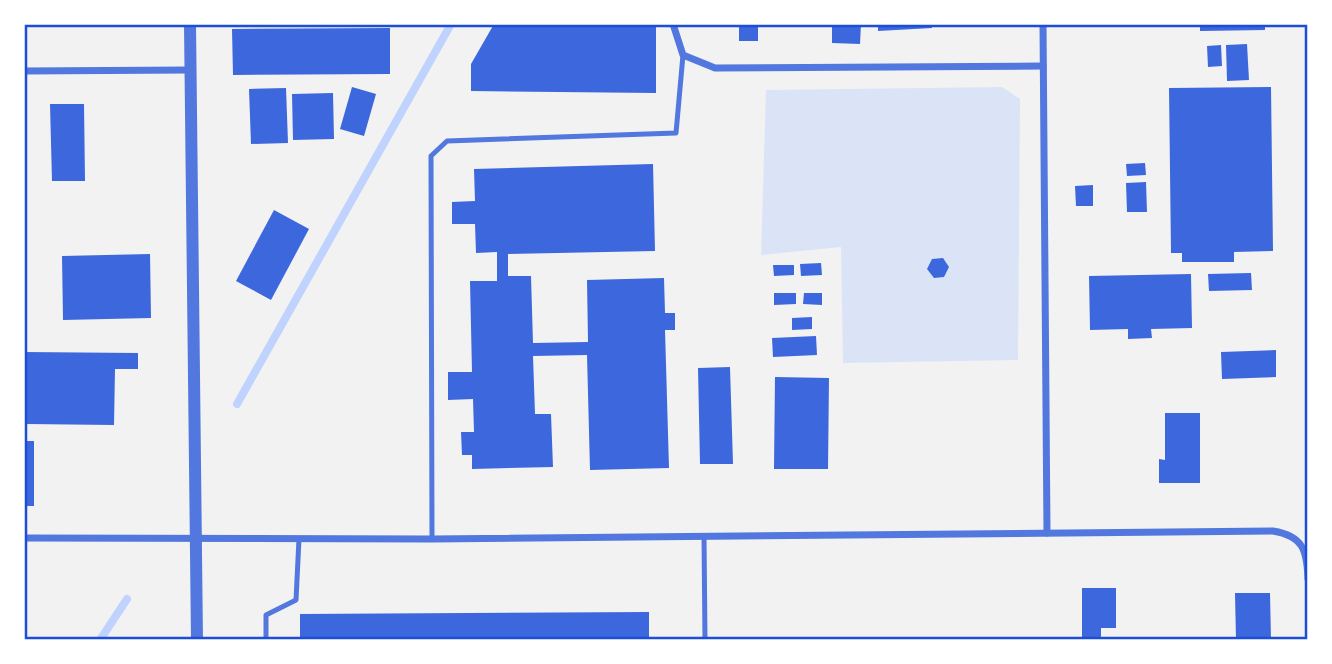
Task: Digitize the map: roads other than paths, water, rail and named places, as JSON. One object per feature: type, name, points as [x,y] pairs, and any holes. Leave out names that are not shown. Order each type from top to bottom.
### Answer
[{"type":"street","points":[[190,24],[197,639]]},
{"type":"street","points":[[673,24],[683,55],[715,68],[1043,66]]},
{"type":"street","points":[[1043,24],[1047,533]]},
{"type":"street","points":[[24,71],[190,69]]},
{"type":"street","points":[[24,538],[299,539],[1273,531],[1290,534],[1302,547],[1307,562],[1307,579]]},
{"type":"lane","points":[[432,538],[431,156],[447,141],[676,133],[683,55]]},
{"type":"lane","points":[[704,536],[705,639]]},
{"type":"lane","points":[[266,639],[266,615],[296,600],[299,539]]},
{"type":"waterway","points":[[237,404],[451,24]]},
{"type":"waterway","points":[[100,640],[127,599]]}]
